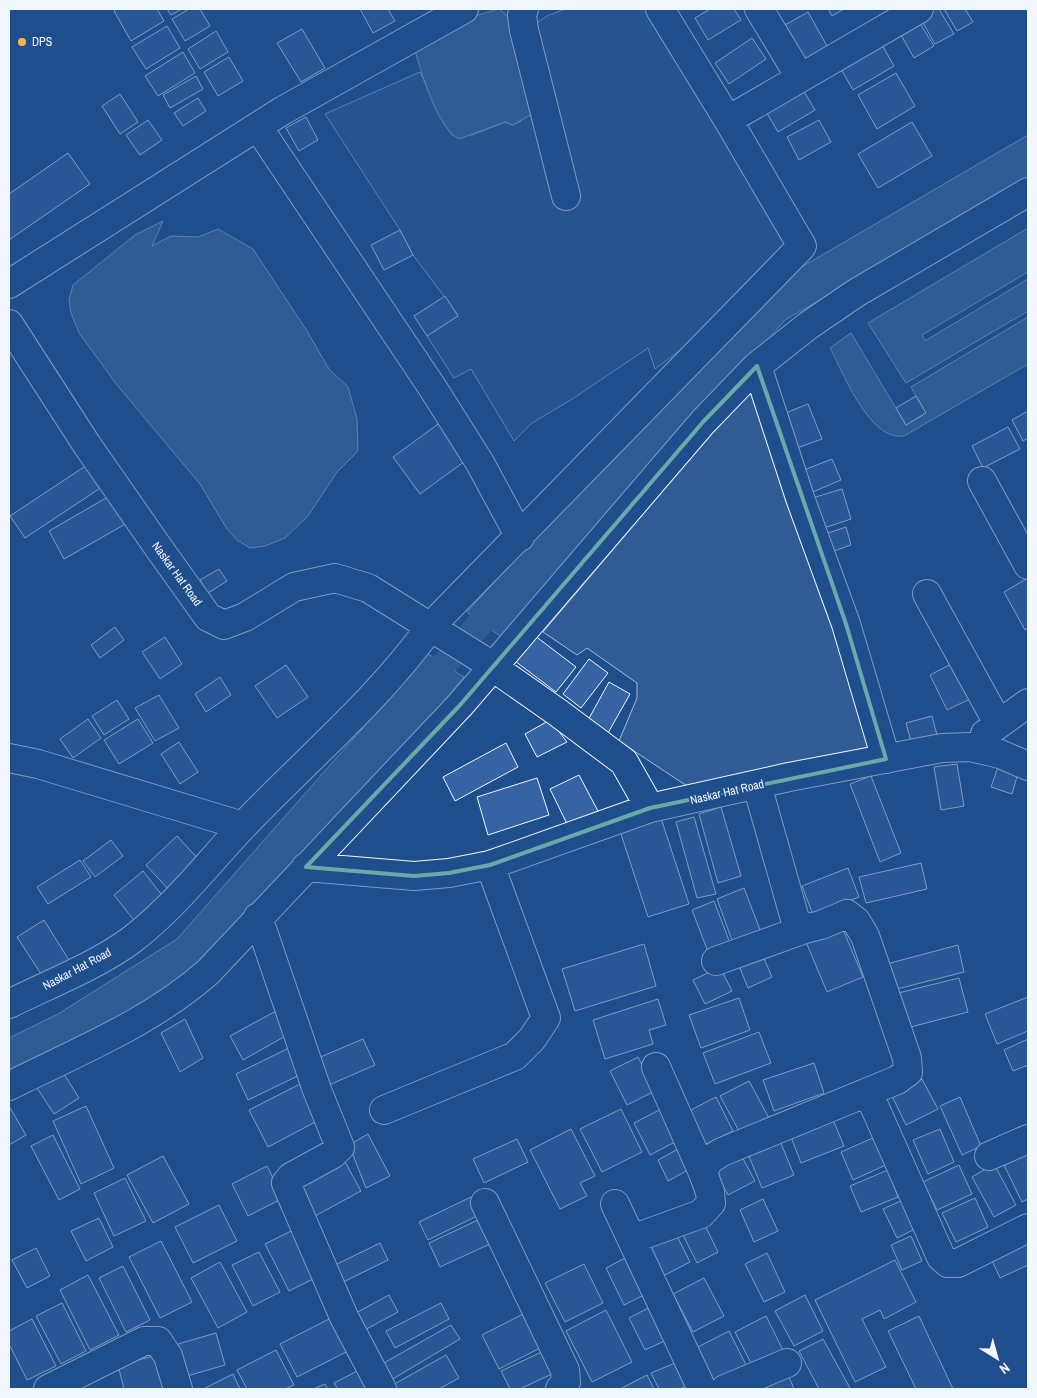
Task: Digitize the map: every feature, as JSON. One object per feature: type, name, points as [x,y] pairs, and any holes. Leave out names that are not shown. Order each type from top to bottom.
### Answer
[{"type":"street","points":[[9,284],[258,128],[464,9]]},
{"type":"street","points":[[524,9],[522,15],[524,30],[566,196]]},
{"type":"street","points":[[650,808],[624,762],[557,712],[438,630],[520,537],[802,246],[660,9]]},
{"type":"street","points":[[758,9],[800,77]]},
{"type":"street","points":[[728,120],[919,9]]},
{"type":"street","points":[[258,128],[444,406],[480,463],[520,537]]},
{"type":"street","points":[[9,1086],[158,1011],[185,992],[208,972],[461,704],[486,662],[703,422],[758,366],[809,324],[856,293],[1028,192]]},
{"type":"street","name":"Naskar Hat Road","points":[[9,324],[87,445],[208,617],[224,625],[245,617],[294,587],[335,578],[368,588],[438,630],[411,654],[370,699],[243,826],[158,917],[129,941],[82,968],[9,1004]]},
{"type":"street","points":[[758,366],[800,498],[846,624],[886,759]]},
{"type":"street","points":[[982,481],[1028,565]]},
{"type":"street","points":[[927,594],[998,723]]},
{"type":"street","points":[[970,746],[998,723],[1028,703]]},
{"type":"street","name":"Naskar Hat Road","points":[[306,867],[414,876],[449,874],[490,865],[650,808],[942,748],[970,746],[1000,754],[1028,766]]},
{"type":"street","points":[[9,758],[38,764],[243,826]]},
{"type":"street","points":[[757,785],[795,919],[806,929]]},
{"type":"street","points":[[384,1110],[515,1056],[532,1039],[546,1018],[490,865]]},
{"type":"street","points":[[703,1173],[709,1160],[722,1152],[898,1080],[908,1072],[907,1058],[865,936],[856,920],[847,914],[821,925],[716,961]]},
{"type":"street","points":[[258,918],[317,1090],[340,1147],[333,1154],[291,1177],[286,1183],[344,1317],[382,1389]]},
{"type":"street","points":[[632,1239],[701,1214],[711,1202],[710,1192],[703,1173],[656,1066]]},
{"type":"street","points":[[868,1092],[941,1257],[948,1264],[958,1263],[1028,1228]]},
{"type":"street","points":[[989,1156],[1028,1139]]},
{"type":"street","points":[[485,1203],[565,1370],[566,1382],[560,1389]]},
{"type":"street","points":[[615,1204],[702,1389]]},
{"type":"street","points":[[48,1389],[144,1341],[158,1341],[168,1356],[178,1389]]},
{"type":"street","points":[[726,1389],[787,1363]]},
{"type":"highlighted area","points":[[757,366],[846,624],[886,759],[650,808],[490,865],[449,873],[414,876],[306,867],[461,704],[703,422]]},
{"type":"shaded area","points":[[499,9],[514,28],[520,42],[527,73],[532,114],[513,125],[505,122],[459,139],[451,133],[437,112],[421,72],[415,50],[442,25]]},
{"type":"shaded area","points":[[565,9],[645,9],[797,262],[655,369],[648,348],[574,398],[532,423],[514,441],[471,369],[454,378],[427,336],[458,315],[413,255],[400,230],[325,114],[420,72],[444,124],[452,135],[472,135],[505,122],[513,125],[521,121],[516,37],[547,16]]},
{"type":"shaded area","points":[[1028,135],[1028,181],[785,320],[503,638],[467,612],[725,330],[781,279]]},
{"type":"shaded area","points":[[163,221],[152,246],[171,236],[198,237],[218,229],[253,249],[307,331],[329,369],[348,387],[357,419],[358,451],[337,472],[308,516],[285,538],[265,546],[250,548],[237,540],[227,529],[200,484],[117,385],[79,333],[71,313],[69,300],[73,285],[135,235]]},
{"type":"shaded area","points":[[1028,228],[1028,272],[922,335],[925,341],[1028,279],[1028,311],[906,383],[868,323]]},
{"type":"shaded area","points":[[1028,317],[1028,364],[904,436],[891,435],[880,428],[869,417],[850,389],[830,348],[851,333],[906,425],[926,413],[911,387]]},
{"type":"shaded area","points":[[751,387],[874,751],[690,788],[619,741],[637,698],[637,683],[587,648],[577,655],[543,632]]},
{"type":"shaded area","points":[[428,654],[464,677],[227,955],[9,1079],[9,1038],[58,1014],[177,939]]},
{"type":"building","points":[[117,9],[157,9],[164,21],[131,41],[114,11]]},
{"type":"building","points":[[167,9],[182,9],[171,15]]},
{"type":"building","points":[[189,9],[200,9],[210,26],[185,41],[172,19]]},
{"type":"building","points":[[360,9],[388,9],[395,21],[373,33]]},
{"type":"building","points":[[710,9],[734,9],[741,20],[708,40],[695,18]]},
{"type":"building","points":[[828,9],[844,9],[832,16]]},
{"type":"building","points":[[931,9],[939,9],[954,34],[935,44],[919,16]]},
{"type":"building","points":[[944,9],[965,9],[973,22],[957,31]]},
{"type":"building","points":[[808,12],[827,46],[805,59],[785,25]]},
{"type":"building","points":[[916,17],[934,46],[914,58],[897,28]]},
{"type":"building","points":[[167,26],[180,48],[146,69],[132,47]]},
{"type":"building","points":[[302,29],[325,68],[301,82],[277,43]]},
{"type":"building","points":[[216,31],[228,52],[200,69],[188,49]]},
{"type":"building","points":[[877,36],[894,66],[853,90],[836,60]]},
{"type":"building","points":[[752,38],[766,59],[729,84],[715,63]]},
{"type":"building","points":[[183,52],[195,73],[158,96],[145,76]]},
{"type":"building","points":[[229,57],[243,81],[218,96],[204,72]]},
{"type":"building","points":[[896,73],[915,106],[877,129],[858,95]]},
{"type":"building","points":[[196,76],[203,89],[170,108],[163,95]]},
{"type":"building","points":[[802,88],[815,110],[778,132],[765,110]]},
{"type":"building","points":[[120,94],[138,122],[120,134],[102,106]]},
{"type":"building","points":[[198,98],[206,111],[183,126],[174,113]]},
{"type":"building","points":[[306,117],[318,140],[299,151],[286,128]]},
{"type":"building","points":[[148,120],[162,140],[140,155],[126,135]]},
{"type":"building","points":[[819,120],[831,142],[799,160],[787,137]]},
{"type":"building","points":[[912,122],[932,156],[878,188],[858,154]]},
{"type":"building","points":[[68,153],[90,184],[9,240],[9,194]]},
{"type":"building","points":[[400,230],[413,255],[384,270],[371,245]]},
{"type":"building","points":[[445,296],[458,316],[427,336],[414,316]]},
{"type":"building","points":[[916,396],[926,413],[906,425],[896,408]]},
{"type":"building","points":[[808,404],[822,439],[797,448],[783,414]]},
{"type":"building","points":[[1028,411],[1028,438],[1023,441],[1012,420]]},
{"type":"building","points":[[445,419],[472,456],[420,494],[393,457]]},
{"type":"building","points":[[1008,427],[1020,449],[983,468],[972,446]]},
{"type":"building","points":[[832,459],[841,480],[808,494],[799,472]]},
{"type":"building","points":[[90,463],[105,485],[25,538],[10,516]]},
{"type":"building","points":[[842,489],[851,519],[818,530],[809,499]]},
{"type":"building","points":[[113,494],[129,522],[64,559],[49,531]]},
{"type":"building","points":[[846,527],[851,545],[828,553],[822,535]]},
{"type":"building","points":[[219,569],[227,581],[208,593],[200,580]]},
{"type":"building","points":[[1028,578],[1028,628],[1025,630],[1004,592]]},
{"type":"building","points":[[115,627],[124,640],[100,658],[91,645]]},
{"type":"building","points":[[530,632],[576,667],[556,692],[511,658]]},
{"type":"building","points":[[165,637],[182,664],[160,679],[142,652]]},
{"type":"building","points":[[589,659],[608,673],[581,708],[563,694]]},
{"type":"building","points":[[955,662],[972,698],[947,710],[930,675]]},
{"type":"building","points":[[286,665],[308,697],[277,718],[255,686]]},
{"type":"building","points":[[220,677],[231,695],[206,712],[195,694]]},
{"type":"building","points":[[609,682],[630,694],[608,733],[587,722]]},
{"type":"building","points":[[159,695],[179,728],[155,741],[135,708]]},
{"type":"building","points":[[117,700],[129,719],[104,735],[92,716]]},
{"type":"building","points":[[932,716],[937,735],[911,742],[906,723]]},
{"type":"building","points":[[88,719],[101,738],[73,758],[60,739]]},
{"type":"building","points":[[138,719],[153,743],[119,764],[104,740]]},
{"type":"building","points":[[550,720],[567,742],[537,757],[525,734]]},
{"type":"building","points":[[179,742],[198,772],[180,784],[161,754]]},
{"type":"building","points":[[506,743],[518,767],[455,801],[443,777]]},
{"type":"building","points":[[957,764],[964,806],[941,810],[934,767]]},
{"type":"building","points":[[998,767],[1018,773],[1012,794],[991,787]]},
{"type":"building","points":[[579,775],[598,811],[568,826],[550,789]]},
{"type":"building","points":[[871,776],[901,853],[880,862],[850,784]]},
{"type":"building","points":[[537,778],[549,815],[488,835],[477,797]]},
{"type":"building","points":[[721,807],[741,876],[718,883],[699,814]]},
{"type":"building","points":[[694,817],[716,894],[697,898],[676,822]]},
{"type":"building","points":[[661,818],[689,904],[648,917],[620,831]]},
{"type":"building","points":[[177,836],[201,862],[170,891],[146,865]]},
{"type":"building","points":[[111,840],[123,856],[95,877],[83,861]]},
{"type":"building","points":[[80,860],[91,877],[48,904],[37,887]]},
{"type":"building","points":[[921,863],[927,889],[866,903],[859,877]]},
{"type":"building","points":[[848,868],[859,897],[813,915],[802,886]]},
{"type":"building","points":[[143,871],[165,899],[136,923],[114,895]]},
{"type":"building","points":[[744,888],[762,935],[734,946],[717,899]]},
{"type":"building","points":[[714,901],[730,943],[708,952],[692,910]]},
{"type":"building","points":[[44,920],[69,960],[43,977],[17,937]]},
{"type":"building","points":[[842,927],[863,977],[827,992],[806,942]]},
{"type":"building","points":[[644,944],[656,986],[575,1011],[562,969]]},
{"type":"building","points":[[958,945],[964,972],[889,991],[883,965]]},
{"type":"building","points":[[763,956],[772,977],[748,988],[739,966]]},
{"type":"building","points":[[720,967],[732,991],[705,1004],[693,980]]},
{"type":"building","points":[[959,978],[968,1012],[907,1028],[898,993]]},
{"type":"building","points":[[1028,997],[1028,1031],[997,1044],[985,1014]]},
{"type":"building","points":[[739,998],[750,1030],[701,1048],[689,1015]]},
{"type":"building","points":[[658,999],[666,1025],[649,1030],[653,1044],[605,1059],[593,1020]]},
{"type":"building","points":[[276,1011],[289,1034],[243,1060],[230,1036]]},
{"type":"building","points":[[185,1019],[203,1058],[180,1072],[161,1033]]},
{"type":"building","points":[[759,1032],[771,1063],[715,1084],[703,1053]]},
{"type":"building","points":[[363,1039],[375,1065],[329,1085],[318,1058]]},
{"type":"building","points":[[1028,1039],[1028,1065],[1013,1071],[1004,1050]]},
{"type":"building","points":[[293,1046],[306,1072],[248,1100],[236,1074]]},
{"type":"building","points":[[638,1057],[655,1091],[627,1105],[610,1071]]},
{"type":"building","points":[[814,1063],[824,1093],[774,1111],[763,1080]]},
{"type":"building","points":[[59,1066],[79,1098],[54,1114],[33,1082]]},
{"type":"building","points":[[922,1079],[938,1109],[906,1125],[892,1096]]},
{"type":"building","points":[[749,1081],[769,1118],[740,1133],[720,1096]]},
{"type":"building","points":[[302,1083],[321,1119],[268,1147],[249,1110]]},
{"type":"building","points":[[716,1097],[733,1131],[704,1145],[687,1112]]},
{"type":"building","points":[[960,1097],[981,1146],[962,1155],[940,1106]]},
{"type":"building","points":[[9,1106],[26,1135],[9,1145]]},
{"type":"building","points":[[86,1106],[114,1168],[81,1184],[53,1121]]},
{"type":"building","points":[[663,1108],[679,1140],[650,1155],[634,1123]]},
{"type":"building","points":[[621,1109],[642,1152],[602,1172],[580,1129]]},
{"type":"building","points":[[831,1115],[844,1146],[801,1163],[789,1132]]},
{"type":"building","points":[[571,1129],[595,1176],[580,1183],[587,1196],[560,1209],[530,1150]]},
{"type":"building","points":[[940,1129],[954,1162],[928,1174],[913,1140]]},
{"type":"building","points":[[368,1134],[390,1176],[366,1188],[349,1145]]},
{"type":"building","points":[[53,1135],[80,1189],[59,1200],[31,1146]]},
{"type":"building","points":[[778,1136],[794,1175],[762,1188],[746,1149]]},
{"type":"building","points":[[875,1137],[888,1164],[853,1180],[841,1152]]},
{"type":"building","points":[[517,1139],[528,1162],[484,1183],[473,1159]]},
{"type":"building","points":[[680,1148],[690,1169],[668,1181],[658,1160]]},
{"type":"building","points":[[740,1153],[755,1181],[728,1195],[713,1167]]},
{"type":"building","points":[[1028,1154],[1028,1199],[1022,1202],[1004,1165]]},
{"type":"building","points":[[163,1156],[189,1204],[153,1223],[127,1175]]},
{"type":"building","points":[[344,1160],[361,1191],[315,1216],[298,1184]]},
{"type":"building","points":[[994,1164],[1016,1205],[994,1217],[972,1177]]},
{"type":"building","points":[[959,1165],[972,1194],[937,1210],[923,1182]]},
{"type":"building","points":[[267,1166],[283,1198],[248,1216],[232,1184]]},
{"type":"building","points":[[888,1170],[898,1197],[861,1212],[850,1186]]},
{"type":"building","points":[[125,1178],[146,1221],[114,1236],[94,1193]]},
{"type":"building","points":[[471,1197],[479,1215],[428,1240],[419,1222]]},
{"type":"building","points":[[975,1198],[988,1227],[956,1242],[942,1213]]},
{"type":"building","points":[[763,1199],[778,1231],[754,1242],[740,1210]]},
{"type":"building","points":[[903,1200],[917,1228],[897,1238],[883,1209]]},
{"type":"building","points":[[219,1205],[237,1241],[193,1263],[175,1227]]},
{"type":"building","points":[[99,1218],[113,1247],[86,1261],[71,1231]]},
{"type":"building","points":[[480,1219],[492,1243],[440,1267],[429,1243]]},
{"type":"building","points":[[702,1219],[718,1252],[697,1263],[680,1229]]},
{"type":"building","points":[[293,1230],[317,1277],[289,1291],[265,1244]]},
{"type":"building","points":[[675,1232],[690,1262],[663,1276],[648,1246]]},
{"type":"building","points":[[911,1236],[922,1261],[902,1270],[891,1245]]},
{"type":"building","points":[[1028,1238],[1028,1265],[1000,1278],[990,1256]]},
{"type":"building","points":[[161,1241],[192,1302],[160,1318],[129,1257]]},
{"type":"building","points":[[380,1243],[388,1260],[339,1284],[331,1267]]},
{"type":"building","points":[[36,1248],[50,1276],[27,1288],[12,1260]]},
{"type":"building","points":[[259,1252],[280,1292],[253,1306],[232,1265]]},
{"type":"building","points":[[767,1253],[785,1292],[764,1302],[745,1264]]},
{"type":"building","points":[[631,1255],[650,1292],[624,1305],[606,1268]]},
{"type":"building","points":[[895,1260],[916,1302],[884,1319],[880,1310],[862,1319],[886,1367],[855,1382],[815,1300]]},
{"type":"building","points":[[220,1262],[247,1312],[218,1328],[191,1278]]},
{"type":"building","points":[[584,1264],[603,1303],[565,1322],[545,1283]]},
{"type":"building","points":[[123,1266],[150,1320],[126,1332],[99,1278]]},
{"type":"building","points":[[88,1275],[119,1335],[90,1350],[60,1290]]},
{"type":"building","points":[[704,1278],[724,1316],[693,1332],[673,1294]]},
{"type":"building","points":[[389,1295],[398,1312],[361,1332],[352,1315]]},
{"type":"building","points":[[805,1295],[823,1331],[794,1346],[775,1311]]},
{"type":"building","points":[[62,1303],[86,1351],[61,1364],[36,1316]]},
{"type":"building","points":[[441,1303],[449,1319],[395,1348],[386,1331]]},
{"type":"building","points":[[656,1304],[673,1337],[645,1350],[629,1318]]},
{"type":"building","points":[[606,1310],[632,1362],[592,1382],[566,1331]]},
{"type":"building","points":[[527,1312],[544,1346],[499,1369],[482,1335]]},
{"type":"building","points":[[766,1316],[785,1354],[754,1369],[735,1332]]},
{"type":"building","points":[[919,1316],[953,1389],[916,1389],[888,1331]]},
{"type":"building","points":[[333,1317],[350,1350],[297,1377],[280,1344]]},
{"type":"building","points":[[32,1319],[56,1366],[27,1380],[9,1344],[9,1331]]},
{"type":"building","points":[[451,1325],[460,1339],[391,1380],[382,1364]]},
{"type":"building","points":[[729,1331],[746,1365],[713,1383],[696,1348]]},
{"type":"building","points":[[216,1333],[225,1365],[187,1376],[178,1344]]},
{"type":"building","points":[[823,1339],[850,1388],[819,1389],[799,1351]]},
{"type":"building","points":[[276,1350],[294,1385],[285,1389],[247,1389],[237,1370]]},
{"type":"building","points":[[546,1350],[556,1372],[520,1389],[510,1389],[501,1371]]},
{"type":"building","points":[[158,1355],[167,1389],[124,1389],[118,1365]]},
{"type":"building","points":[[446,1355],[459,1378],[439,1389],[393,1389],[391,1386]]},
{"type":"building","points":[[680,1361],[692,1383],[680,1389],[659,1389],[651,1373]]},
{"type":"building","points":[[363,1368],[374,1389],[338,1389],[334,1383]]},
{"type":"building","points":[[787,1372],[794,1389],[755,1389]]},
{"type":"building","points":[[233,1374],[240,1389],[203,1389]]},
{"type":"building","points":[[647,1375],[654,1389],[620,1389]]},
{"type":"building","points":[[325,1384],[328,1389],[313,1389]]},
{"type":"waterway","points":[[421,690],[505,596]]},
{"type":"place","name":"DPS","points":[[22,42]]}]
